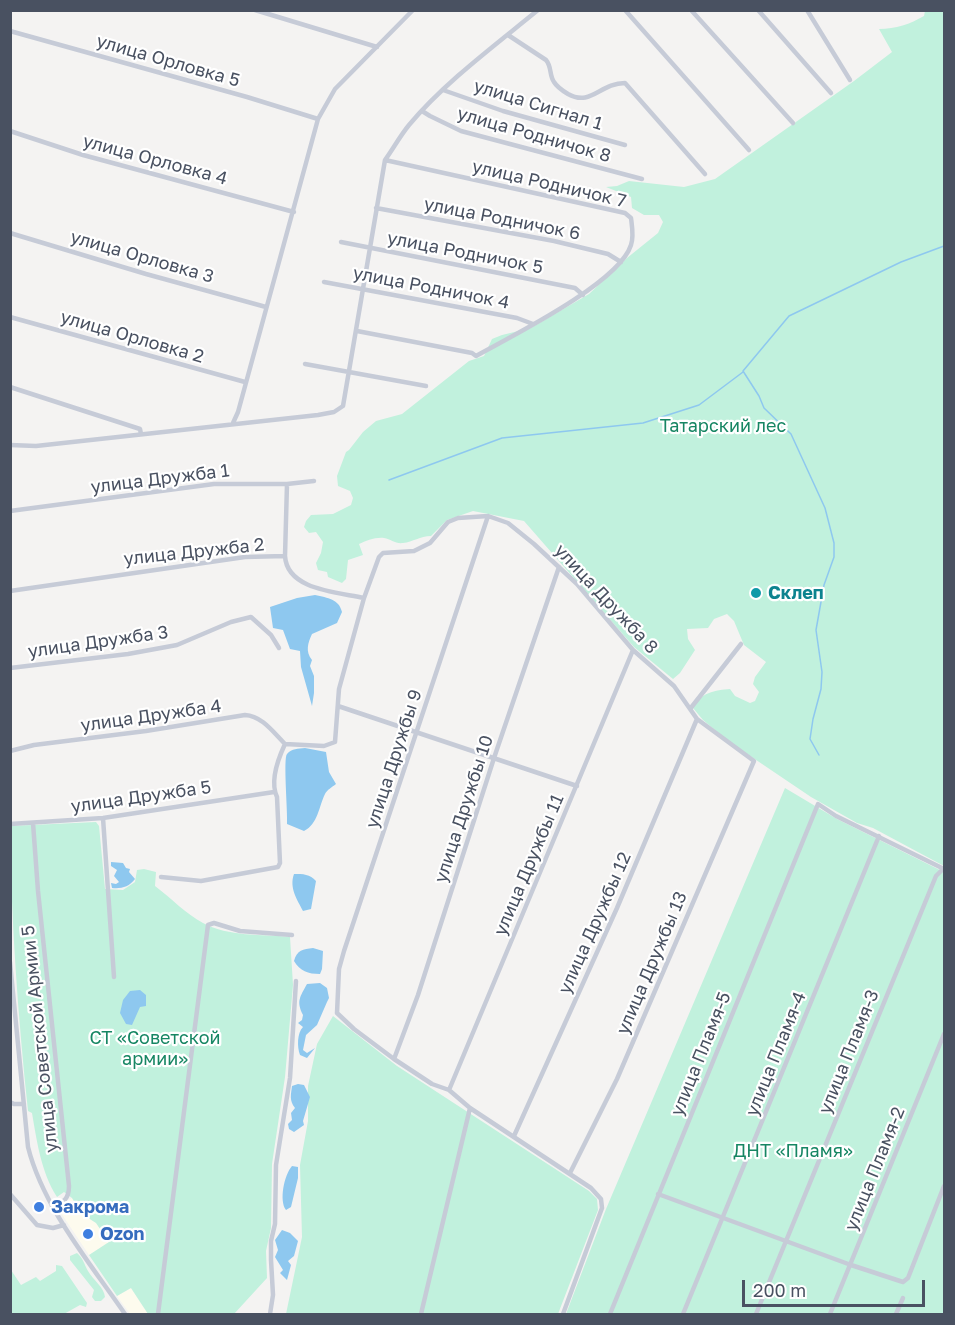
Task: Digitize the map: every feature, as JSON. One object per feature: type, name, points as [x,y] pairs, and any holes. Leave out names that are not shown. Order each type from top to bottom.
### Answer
[{"type":"street","points":[[255,10],[377,47]]},
{"type":"street","points":[[233,423],[294,212],[318,119],[335,89],[413,10]]},
{"type":"street","points":[[10,445],[36,446],[334,412],[343,406],[385,160],[407,126],[443,90],[537,10]]},
{"type":"street","points":[[625,10],[749,150]]},
{"type":"street","points":[[691,10],[793,123]]},
{"type":"street","points":[[758,10],[831,93]]},
{"type":"street","points":[[807,10],[850,80]]},
{"type":"street","name":"улица Орловка 5","points":[[10,31],[318,119]]},
{"type":"street","points":[[508,35],[546,60],[551,76],[558,87],[581,99],[586,99],[611,84],[625,83],[705,174]]},
{"type":"street","name":"улица Сигнал 1","points":[[443,90],[504,111],[625,145]]},
{"type":"street","name":"улица Родничок 8","points":[[422,111],[461,131],[642,179]]},
{"type":"street","name":"улица Орловка 4","points":[[10,131],[82,155],[294,212]]},
{"type":"street","name":"улица Родничок 7","points":[[357,331],[472,353],[476,356],[583,295],[621,261],[631,245],[631,218],[625,213],[385,160]]},
{"type":"street","name":"улица Родничок 6","points":[[376,208],[554,241],[608,254],[621,261]]},
{"type":"street","name":"улица Орловка 3","points":[[10,233],[266,307]]},
{"type":"street","name":"улица Родничок 5","points":[[341,242],[575,288],[583,295]]},
{"type":"street","name":"улица Родничок 4","points":[[324,282],[517,318],[533,324]]},
{"type":"street","name":"улица Орловка 2","points":[[10,317],[246,382]]},
{"type":"street","points":[[305,364],[426,386]]},
{"type":"street","points":[[10,387],[140,429],[141,434]]},
{"type":"street","name":"улица Дружба 1","points":[[10,511],[214,484],[287,484],[314,481]]},
{"type":"street","points":[[285,556],[287,484]]},
{"type":"street","name":"улица Дружба 8","points":[[285,744],[324,746],[335,742],[339,689],[364,598],[379,557],[383,553],[414,550],[430,543],[448,522],[458,518],[488,516],[508,523],[560,567],[595,604],[633,650],[674,686],[697,719],[754,761]]},
{"type":"street","name":"улица Дружбы 9","points":[[394,1059],[337,1013],[339,969],[488,516]]},
{"type":"street","name":"улица Дружба 2","points":[[10,591],[245,557],[285,556],[285,565],[290,574],[301,583],[364,598]]},
{"type":"street","name":"улица Дружбы 10","points":[[394,1059],[418,995],[494,758],[560,567]]},
{"type":"street","name":"улица Дружба 3","points":[[10,668],[128,654],[177,645],[231,622],[251,617],[271,635],[279,648]]},
{"type":"street","points":[[690,709],[741,644]]},
{"type":"street","name":"улица Дружбы 11","points":[[449,1090],[633,650]]},
{"type":"street","points":[[338,706],[577,786]]},
{"type":"street","name":"улица Дружба 4","points":[[10,751],[34,745],[146,731],[245,715],[254,716],[262,721],[285,744]]},
{"type":"street","name":"улица Дружбы 12","points":[[514,1136],[617,908],[697,719]]},
{"type":"street","points":[[161,877],[201,881],[279,867],[277,797],[274,792],[277,763],[285,744]]},
{"type":"street","name":"улица Дружбы 13","points":[[570,1173],[616,1079],[754,761]]},
{"type":"street","name":"улица Дружба 5","points":[[10,824],[103,818],[274,792]]},
{"type":"street","name":"улица Пламя-5","points":[[610,1314],[818,804],[836,816],[879,836]]},
{"type":"street","points":[[103,818],[114,977]]},
{"type":"street","name":"улица Советской Армии 5","points":[[33,823],[69,1186],[66,1200],[52,1207]]},
{"type":"street","points":[[879,836],[944,868]]},
{"type":"street","name":"улица Пламя-4","points":[[683,1314],[879,836]]},
{"type":"street","name":"улица Пламя-3","points":[[756,1314],[936,876],[944,868]]},
{"type":"street","points":[[158,1314],[208,925],[214,923],[240,931],[292,935]]},
{"type":"street","points":[[10,962],[13,1029],[18,1052],[28,1147],[34,1170],[52,1207],[125,1314]]},
{"type":"street","points":[[270,1314],[273,1295],[271,1251],[275,1224],[276,1165],[290,1078],[296,981]]},
{"type":"street","name":"улица Пламя-2","points":[[830,1314],[945,1035]]},
{"type":"street","points":[[10,1050],[18,1052]]},
{"type":"street","points":[[394,1059],[432,1084],[449,1090],[470,1108],[570,1173],[602,1199],[602,1208],[563,1314]]},
{"type":"street","points":[[10,1102],[24,1104]]},
{"type":"street","points":[[421,1314],[470,1108]]},
{"type":"street","points":[[658,1194],[851,1265],[903,1281],[908,1278],[945,1186]]},
{"type":"street","points":[[10,1194],[37,1226],[53,1228],[64,1225]]},
{"type":"street","points":[[896,1314],[903,1298]]},
{"type":"shaded area","points":[[72,1198],[82,1214],[96,1223],[109,1242],[89,1255],[57,1207]]},
{"type":"shaded area","points":[[131,1288],[148,1314],[130,1314],[117,1296]]},
{"type":"green space","name":"Татарский лес","points":[[925,11],[944,11],[944,866],[873,828],[857,823],[811,797],[728,741],[703,720],[693,708],[699,699],[708,693],[730,689],[735,696],[750,703],[755,701],[759,692],[753,684],[755,677],[766,662],[744,645],[734,621],[727,614],[714,619],[708,628],[687,629],[688,639],[695,650],[680,673],[673,679],[634,647],[524,521],[473,511],[447,520],[431,536],[403,543],[377,538],[359,544],[363,555],[348,560],[346,579],[342,583],[328,577],[327,572],[318,570],[316,563],[323,542],[316,532],[309,533],[304,527],[311,515],[333,514],[351,505],[353,498],[350,491],[338,486],[337,476],[346,452],[376,421],[402,414],[469,361],[484,356],[492,339],[531,328],[589,294],[627,258],[658,233],[663,222],[659,215],[644,215],[632,208],[631,197],[606,187],[617,186],[629,181],[684,187],[715,179],[892,52],[879,29],[908,24],[924,16]]},
{"type":"green space","name":"ДНТ «Пламя»","points":[[785,788],[837,819],[944,872],[944,1314],[566,1314],[606,1209]]},
{"type":"green space","name":"СТ «Советской армии»","points":[[96,822],[99,826],[105,889],[123,890],[135,882],[137,870],[156,872],[155,886],[203,923],[234,933],[290,937],[293,985],[285,1077],[272,1164],[271,1228],[266,1251],[267,1278],[234,1314],[148,1314],[131,1288],[117,1296],[89,1255],[109,1242],[96,1223],[82,1214],[72,1198],[64,1192],[57,1197],[40,1156],[32,1113],[28,1111],[21,1040],[13,933],[10,826]]},
{"type":"green space","points":[[333,1016],[397,1066],[589,1191],[597,1199],[598,1210],[558,1314],[286,1314],[302,1237],[300,1165],[308,1121],[308,1086],[317,1044]]},
{"type":"green space","points":[[77,1253],[103,1290],[105,1297],[101,1301],[95,1301],[92,1297],[94,1290],[70,1260],[70,1256]]},
{"type":"green space","points":[[56,1265],[62,1266],[87,1303],[86,1307],[80,1305],[64,1314],[11,1314],[11,1270],[21,1285],[36,1277],[40,1281],[56,1271]]},
{"type":"water","points":[[315,595],[336,602],[342,612],[337,623],[312,634],[309,641],[308,650],[312,660],[310,666],[314,676],[312,706],[301,667],[300,651],[290,649],[283,630],[273,628],[270,607]]},
{"type":"water","points":[[305,748],[326,752],[329,772],[336,784],[326,793],[315,819],[304,831],[287,824],[285,765],[289,752]]},
{"type":"water","points":[[111,862],[123,863],[126,868],[130,869],[129,872],[135,879],[125,887],[112,888],[111,883],[119,882],[114,876],[117,870],[111,866]]},
{"type":"water","points":[[294,874],[303,874],[316,881],[311,909],[303,911],[296,898],[292,884]]},
{"type":"water","points":[[313,948],[323,951],[320,974],[305,971],[294,961],[301,951]]},
{"type":"water","points":[[320,983],[327,988],[329,998],[317,1025],[306,1035],[303,1050],[307,1053],[315,1048],[307,1058],[300,1055],[298,1048],[299,1036],[303,1027],[298,1023],[302,1020],[303,1015],[300,999],[307,984]]},
{"type":"water","points":[[140,990],[146,995],[146,1006],[140,1007],[132,1025],[126,1024],[120,1013],[123,1000],[130,991]]},
{"type":"water","points":[[304,1085],[310,1097],[303,1121],[304,1125],[294,1132],[289,1129],[288,1124],[292,1120],[291,1113],[295,1108],[291,1100],[292,1086]]},
{"type":"water","points":[[292,1166],[298,1167],[298,1178],[291,1207],[286,1210],[283,1188]]},
{"type":"water","points":[[282,1230],[290,1233],[298,1241],[294,1256],[288,1261],[291,1265],[287,1280],[280,1273],[283,1270],[275,1257],[278,1250],[275,1240]]},
{"type":"waterway","points":[[819,755],[810,739],[821,689],[822,672],[816,630],[824,585],[834,557],[834,543],[825,508],[791,434],[764,408],[743,371],[789,316],[901,262],[944,246]]},
{"type":"waterway","points":[[389,480],[502,438],[643,423],[699,405],[743,372]]},
{"type":"place","name":"Склеп","points":[[756,593]]},
{"type":"place","name":"Закрома","points":[[39,1207]]},
{"type":"place","name":"Ozon","points":[[88,1234]]}]
